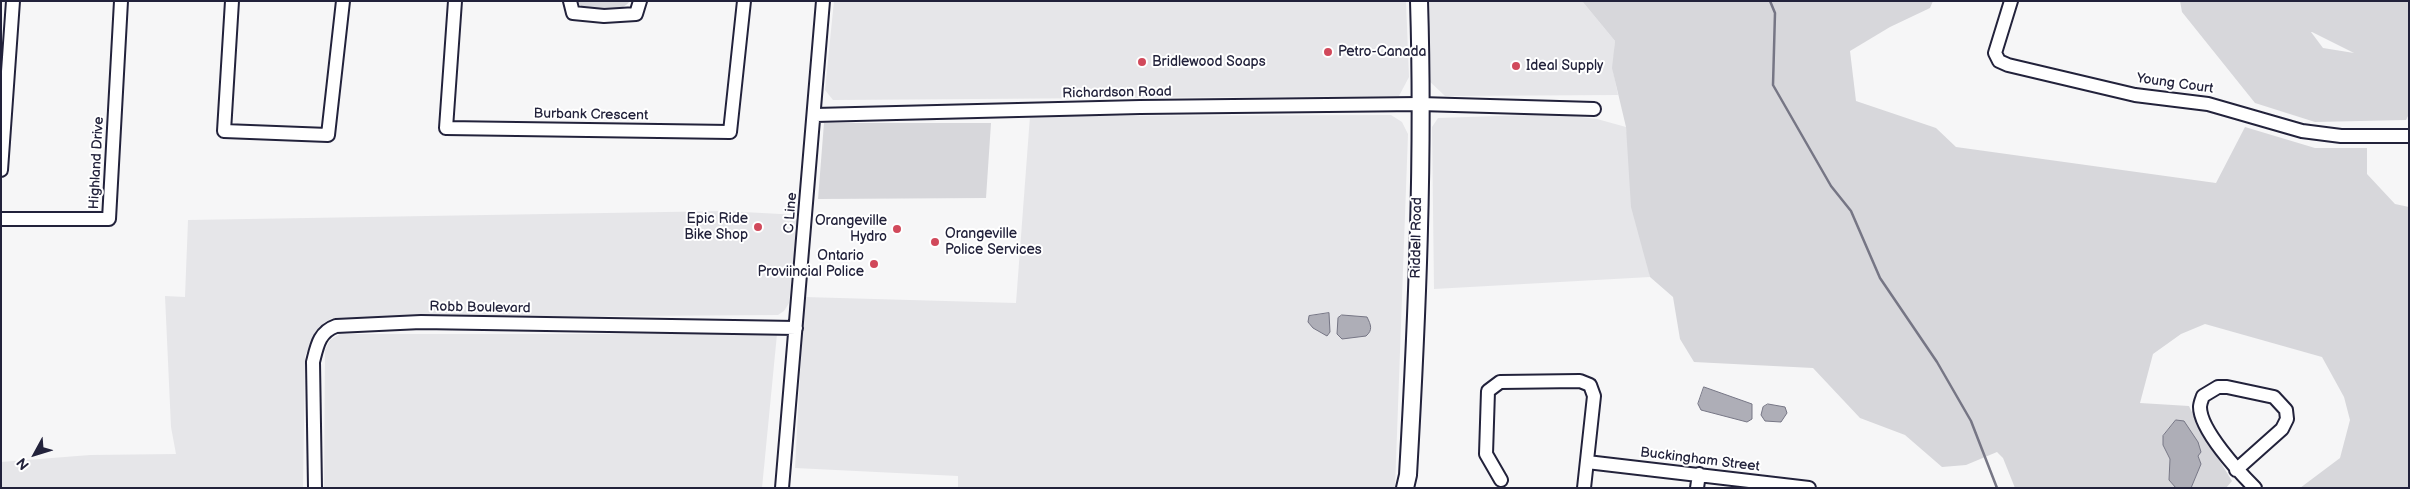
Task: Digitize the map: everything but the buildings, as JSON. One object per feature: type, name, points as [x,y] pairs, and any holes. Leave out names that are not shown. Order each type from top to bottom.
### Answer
[{"type":"main road","name":"Riddell Road","points":[[1409,483],[1414,364],[1420,104],[1419,1]]},
{"type":"street","points":[[1,170],[13,1]]},
{"type":"street","name":"Highland Drive","points":[[1,219],[109,219],[121,1]]},
{"type":"street","points":[[232,1],[224,130],[328,135],[343,1]]},
{"type":"street","name":"Burbank Crescent","points":[[456,1],[446,128],[730,132],[744,1]]},
{"type":"street","points":[[570,1],[573,13],[618,16],[636,14],[640,1]]},
{"type":"street","name":"C Line","points":[[782,488],[824,1]]},
{"type":"street","name":"Young Court","points":[[2011,1],[1995,53],[1999,61],[2008,65],[2135,95],[2208,104],[2302,132],[2341,136],[2409,136]]},
{"type":"street","name":"Richardson Road","points":[[815,115],[1420,104],[1594,109]]},
{"type":"street","name":"Robb Boulevard","points":[[315,488],[313,362],[318,342],[328,328],[421,322],[796,328]]},
{"type":"street","points":[[1501,480],[1486,454],[1487,397],[1491,388],[1500,382],[1580,382],[1590,385],[1594,396],[1584,488]]},
{"type":"street","points":[[2236,470],[2282,429],[2287,419],[2286,410],[2274,397],[2227,387],[2218,388],[2203,396],[2200,406],[2203,419],[2227,459],[2236,470],[2254,488]]},
{"type":"street","name":"Buckingham Street","points":[[1587,462],[1809,488]]},
{"type":"street","points":[[1698,488],[1699,474]]},
{"type":"shaded area","points":[[577,1],[630,1],[615,10],[602,11],[583,9]]},
{"type":"shaded area","points":[[834,1],[1406,1],[1409,77],[1399,96],[833,100],[825,90]]},
{"type":"shaded area","points":[[1426,1],[1582,1],[1615,41],[1613,70],[1618,95],[1445,96],[1426,78]]},
{"type":"shaded area","points":[[1582,1],[1933,1],[1930,8],[1890,27],[1850,51],[1856,101],[1936,128],[1956,147],[2216,183],[2245,127],[2315,148],[2367,148],[2367,174],[2395,204],[2409,207],[2409,488],[2300,488],[2340,458],[2350,420],[2344,397],[2322,357],[2205,324],[2181,334],[2153,354],[2140,403],[2189,406],[2200,429],[2232,481],[2226,488],[2191,488],[2201,464],[2198,455],[2163,445],[2170,459],[2169,480],[2176,488],[2015,488],[2003,458],[1997,452],[1966,465],[1942,467],[1905,435],[1860,418],[1813,368],[1694,362],[1680,339],[1673,297],[1650,277],[1631,207],[1626,127],[1612,68],[1615,41]]},
{"type":"shaded area","points":[[2180,1],[2409,1],[2409,114],[2406,120],[2315,122],[2255,103],[2182,12]],"holes":[[[2312,32],[2354,53],[2323,48]]]},
{"type":"shaded area","points":[[1557,114],[1597,119],[1626,127],[1650,277],[1434,289],[1432,127],[1438,118]]},
{"type":"shaded area","points":[[1391,115],[1402,122],[1408,134],[1395,488],[958,488],[958,476],[795,468],[804,297],[1016,303],[1030,116]]},
{"type":"shaded area","points":[[824,123],[991,123],[986,198],[818,199]]},
{"type":"shaded area","points":[[725,211],[799,215],[789,303],[784,311],[778,315],[332,318],[319,327],[305,356],[303,488],[1,488],[1,462],[90,455],[176,454],[171,427],[165,296],[185,297],[188,220]]},
{"type":"shaded area","points":[[1329,313],[1330,332],[1327,336],[1313,328],[1308,322],[1309,316]]},
{"type":"shaded area","points":[[1342,315],[1367,317],[1370,332],[1366,336],[1342,339],[1337,334],[1338,318]]},
{"type":"shaded area","points":[[340,334],[777,334],[762,488],[324,488],[325,350],[330,340]]},
{"type":"shaded area","points":[[1704,387],[1752,404],[1752,419],[1747,422],[1701,410],[1698,404]]},
{"type":"shaded area","points":[[1768,404],[1785,407],[1787,413],[1781,422],[1765,421],[1761,415],[1763,407]]},
{"type":"shaded area","points":[[2176,420],[2184,421],[2198,442],[2201,452],[2198,456],[2201,464],[2191,488],[2176,488],[2169,480],[2170,459],[2163,445],[2163,436]]},
{"type":"waterway","points":[[1770,1],[1775,13],[1773,85],[1831,186],[1851,211],[1880,278],[1937,362],[1971,421],[1997,488]]},
{"type":"place","name":"Petro-Canada","points":[[1328,52]]},
{"type":"place","name":"Bridlewood Soaps","points":[[1142,62]]},
{"type":"place","name":"Ideal Supply","points":[[1516,66]]},
{"type":"place","name":"Epic Ride Bike Shop","points":[[758,227]]},
{"type":"place","name":"Orangeville Hydro","points":[[897,229]]},
{"type":"place","name":"Orangeville Police Services","points":[[935,242]]},
{"type":"place","name":"Ontario Proviincial Police","points":[[874,264]]}]
